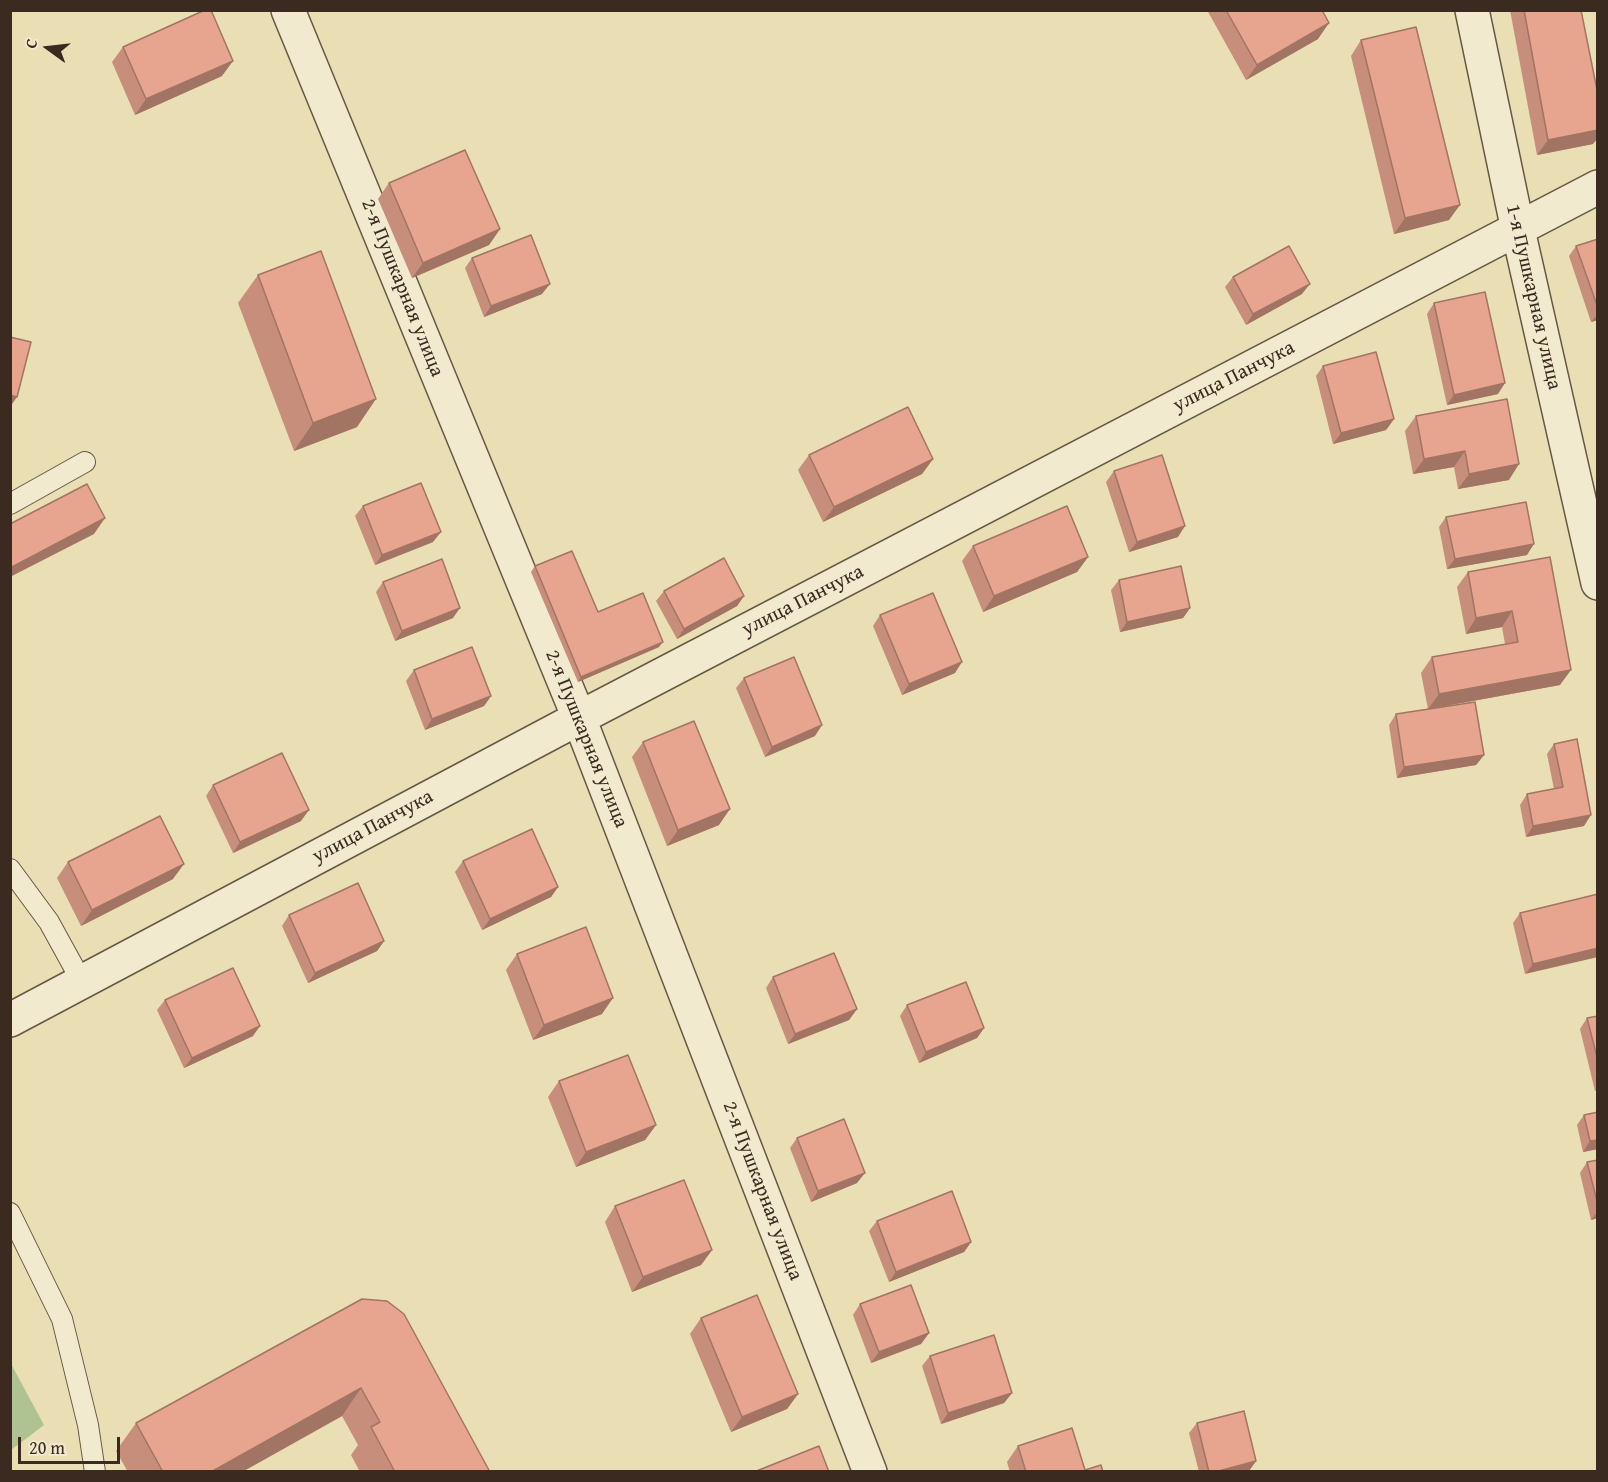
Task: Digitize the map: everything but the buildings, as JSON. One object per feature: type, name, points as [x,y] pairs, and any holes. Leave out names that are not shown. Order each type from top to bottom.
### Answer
[{"type":"street","name":"2-я Пушкарная улица","points":[[288,10],[579,718],[870,1472]]},
{"type":"street","name":"1-я Пушкарная улица","points":[[1472,10],[1518,230],[1598,583]]},
{"type":"street","name":"улица Панчука","points":[[10,1020],[579,718],[1598,187]]},
{"type":"lane","points":[[10,504],[85,462]]},
{"type":"lane","points":[[10,869],[49,922],[82,982]]},
{"type":"lane","points":[[10,1213],[62,1319],[88,1425],[95,1472]]},
{"type":"green space","points":[[10,1362],[44,1425],[11,1450],[10,1450]]}]
